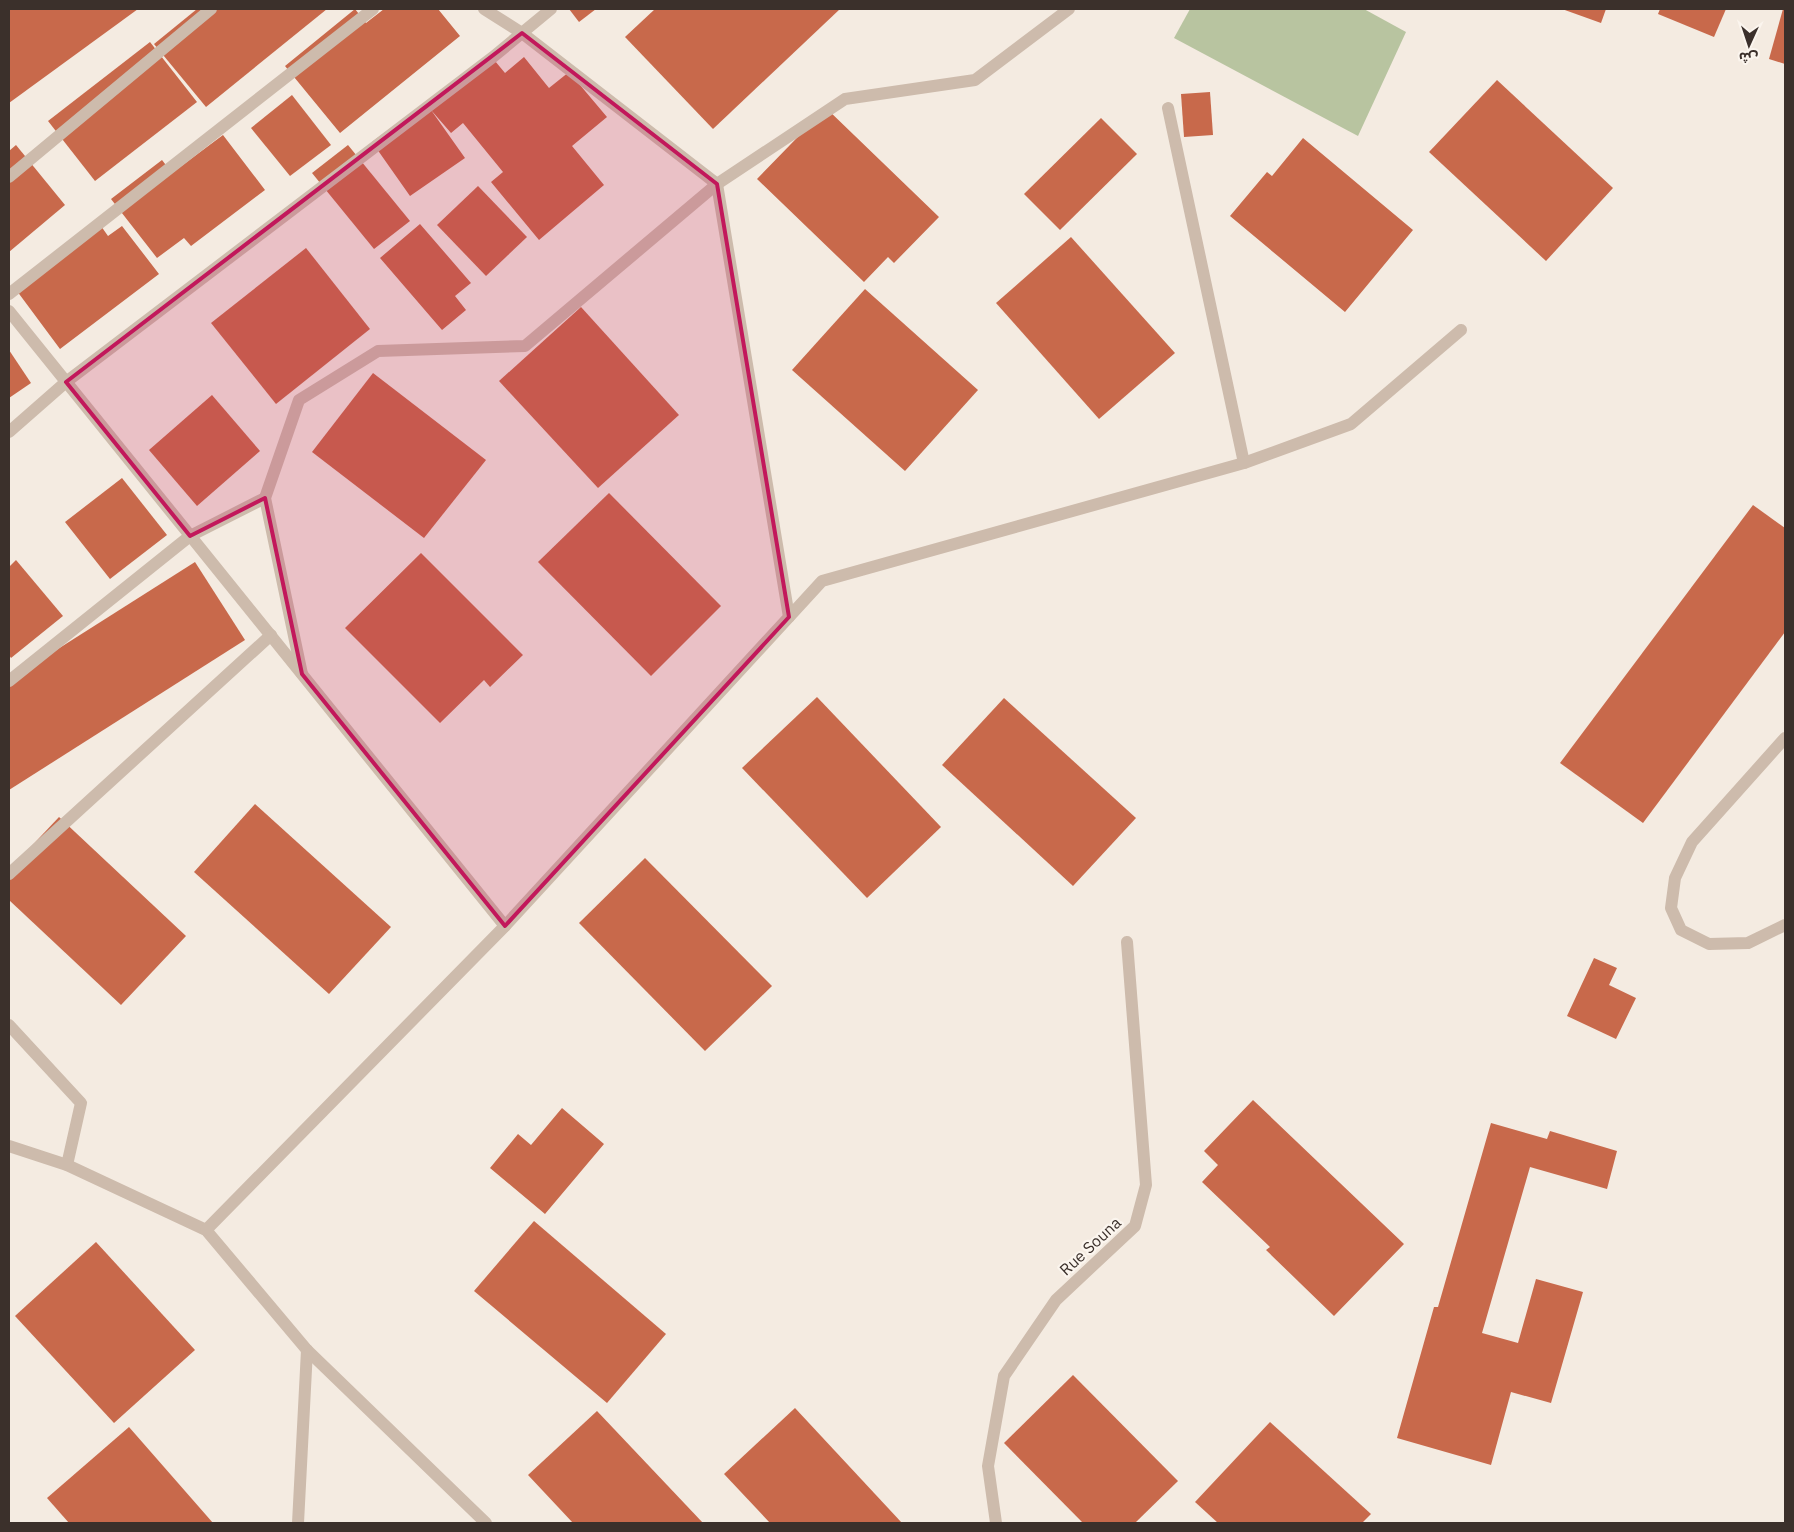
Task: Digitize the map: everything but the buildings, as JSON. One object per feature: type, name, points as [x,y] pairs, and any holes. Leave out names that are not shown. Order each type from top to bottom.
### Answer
[{"type":"street","points":[[9,178],[211,9]]},
{"type":"street","points":[[9,294],[373,9]]},
{"type":"street","points":[[484,9],[522,33],[717,184],[789,617]]},
{"type":"street","points":[[9,432],[66,382],[551,9]]},
{"type":"street","points":[[302,674],[265,498],[299,400],[378,351],[525,346],[717,184],[845,99],[975,80],[1068,9]]},
{"type":"street","points":[[1168,108],[1244,463]]},
{"type":"street","points":[[9,311],[505,926]]},
{"type":"street","points":[[206,1230],[505,926],[822,582],[1244,463],[1351,424],[1461,330]]},
{"type":"street","points":[[9,681],[190,536],[265,498]]},
{"type":"street","points":[[9,874],[271,635]]},
{"type":"street","points":[[1785,738],[1692,842],[1675,878],[1671,908],[1681,930],[1708,944],[1748,943],[1785,925]]},
{"type":"street","name":"Rue Souna","points":[[996,1523],[988,1466],[1004,1376],[1056,1300],[1135,1226],[1146,1185],[1127,942]]},
{"type":"street","points":[[9,1025],[81,1103],[68,1165]]},
{"type":"street","points":[[9,1146],[68,1165],[206,1230],[307,1350],[486,1523]]},
{"type":"street","points":[[298,1523],[307,1350]]},
{"type":"highlighted area","points":[[522,33],[717,184],[789,617],[505,926],[302,674],[265,498],[190,536],[66,382]]},
{"type":"green space","points":[[1190,9],[1364,9],[1406,32],[1358,136],[1174,38]]}]
